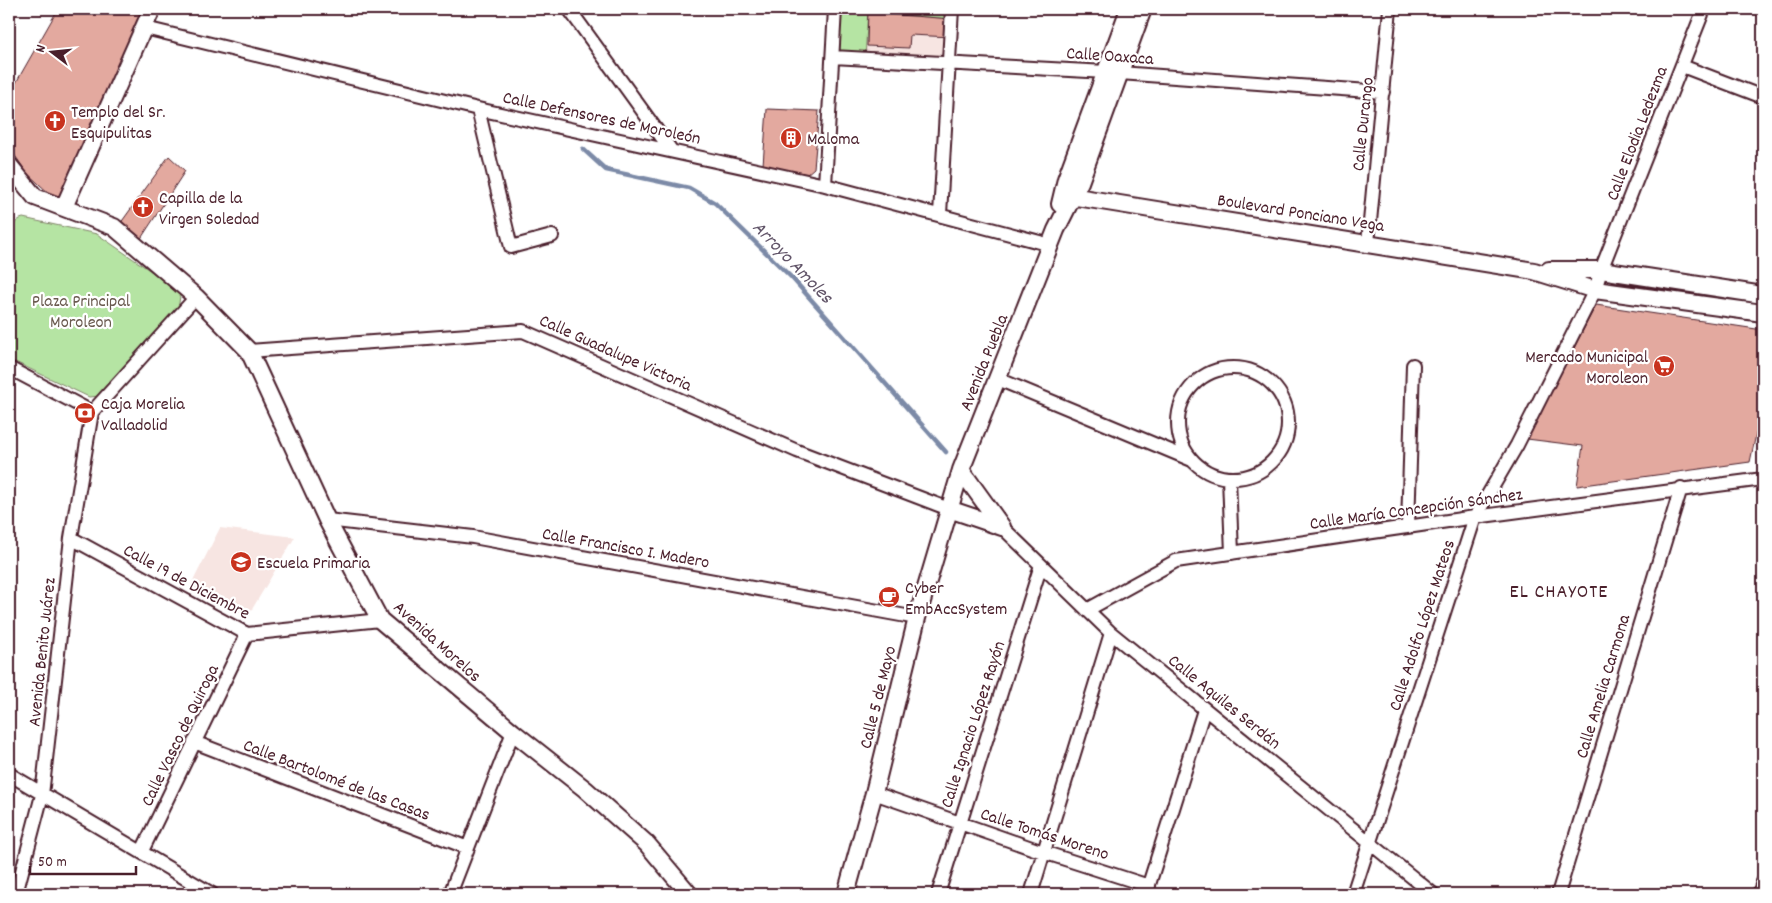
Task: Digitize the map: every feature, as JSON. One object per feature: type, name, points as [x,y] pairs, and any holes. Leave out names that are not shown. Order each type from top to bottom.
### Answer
[{"type":"street","points":[[64,207],[152,9]]},
{"type":"street","points":[[569,9],[671,150]]},
{"type":"street","points":[[825,185],[834,9]]},
{"type":"street","points":[[940,214],[952,9]]},
{"type":"street","name":"Avenida Puebla","points":[[1113,73],[1129,9]]},
{"type":"street","name":"Avenida Puebla","points":[[949,509],[961,470],[1056,230],[1113,73],[1143,9]]},
{"type":"street","name":"Calle Durango","points":[[1368,243],[1390,9]]},
{"type":"street","name":"Calle Elodia Ledezma","points":[[1601,270],[1704,9]]},
{"type":"street","name":"Calle Defensores de Moroleón","points":[[145,28],[478,109],[825,185],[940,214],[1050,245]]},
{"type":"street","name":"Calle Oaxaca","points":[[833,57],[1113,73],[1383,92]]},
{"type":"street","points":[[1682,66],[1763,97]]},
{"type":"street","points":[[478,109],[511,247],[552,236]]},
{"type":"street","name":"Avenida Morelos","points":[[10,171],[34,197],[114,227],[196,297],[249,351],[326,520],[380,620],[513,732],[585,789],[647,844],[690,893]]},
{"type":"street","name":"Boulevard Ponciano Vega","points":[[1067,196],[1534,271],[1595,290],[1763,313]]},
{"type":"street","name":"Boulevard Ponciano Vega","points":[[1534,271],[1601,270],[1763,295]]},
{"type":"street","name":"Calle Adolfo López Mateos","points":[[1353,894],[1475,516],[1517,444],[1595,290],[1601,270]]},
{"type":"street","points":[[9,368],[92,412],[196,297]]},
{"type":"street","name":"Calle Guadalupe Victoria","points":[[249,351],[523,331],[797,451],[949,509]]},
{"type":"street","points":[[1408,526],[1413,365]]},
{"type":"street","points":[[998,379],[1192,460],[1206,470],[1229,478],[1247,477],[1270,465],[1281,453],[1288,436],[1289,415],[1282,397],[1272,385],[1256,374],[1240,369],[1222,369],[1205,375],[1184,393],[1176,414],[1176,429],[1181,444],[1192,460]]},
{"type":"street","name":"Avenida Benito Juárez","points":[[16,894],[42,795],[71,538],[92,412]]},
{"type":"street","name":"Calle Aquiles Serdán","points":[[961,470],[1002,527],[1111,633],[1433,894]]},
{"type":"street","points":[[1229,478],[1232,553]]},
{"type":"street","name":"Calle María Concepción Sánchez","points":[[1087,610],[1176,561],[1475,516],[1763,478]]},
{"type":"street","name":"Calle Amelia Carmona","points":[[1558,894],[1681,488]]},
{"type":"street","name":"Calle Aquiles Serdán","points":[[949,509],[1002,527]]},
{"type":"street","name":"Calle 5 de Mayo","points":[[846,894],[874,793],[917,618],[949,509]]},
{"type":"street","name":"Calle Francisco I. Madero","points":[[326,520],[473,537],[917,618]]},
{"type":"street","name":"Calle 19 de Diciembre","points":[[71,538],[247,634],[380,620]]},
{"type":"street","name":"Calle Ignacio López Rayón","points":[[938,894],[1041,565]]},
{"type":"street","points":[[1031,894],[1111,633]]},
{"type":"street","name":"Calle Vasco de Quiroga","points":[[142,851],[247,634]]},
{"type":"street","points":[[1148,890],[1204,710]]},
{"type":"street","points":[[450,894],[513,732]]},
{"type":"street","name":"Calle Bartolomé de las Casas","points":[[194,742],[468,848]]},
{"type":"street","points":[[9,774],[212,894]]},
{"type":"street","name":"Calle Tomás Moreno","points":[[874,793],[1148,890]]},
{"type":"street","points":[[1760,894],[1763,882]]},
{"type":"shaded area","points":[[835,9],[952,9],[950,64],[833,57]]},
{"type":"shaded area","name":"Escuela Primaria","points":[[220,528],[295,537],[248,616],[190,587]]},
{"type":"green space","points":[[835,9],[868,9],[865,59],[833,57]]},
{"type":"green space","points":[[885,9],[952,9],[952,19],[885,14]]},
{"type":"green space","name":"Plaza Principal Moroleon","points":[[23,218],[97,234],[177,289],[180,296],[178,310],[101,396],[89,397],[9,359],[7,290],[9,251],[14,225]]},
{"type":"building","name":"Templo del Sr. Esquipulitas","points":[[58,9],[152,9],[64,207],[27,173],[9,147],[9,95]]},
{"type":"building","points":[[868,9],[885,9],[885,14],[952,19],[951,37],[910,35],[909,48],[867,46]]},
{"type":"building","name":"Maloma","points":[[767,109],[819,111],[814,168],[806,175],[763,165]]},
{"type":"building","points":[[169,156],[185,171],[140,240],[120,224]]},
{"type":"building","name":"Mercado Municipal Moroleon","points":[[1596,305],[1763,330],[1763,402],[1750,462],[1577,486],[1583,446],[1527,439]]},
{"type":"building","name":"Cyber EmbAccSystem","points":[[884,591],[896,593],[893,607],[881,604]]},
{"type":"waterway","name":"Arroyo Amoles","points":[[583,149],[606,170],[689,188],[715,203],[792,278],[946,452]]},
{"type":"place","name":"Templo del Sr. Esquipulitas","points":[[55,121]]},
{"type":"place","name":"Maloma","points":[[791,138]]},
{"type":"place","name":"Capilla de la Virgen Soledad","points":[[143,207]]},
{"type":"place","name":"Mercado Municipal Moroleon","points":[[1664,366]]},
{"type":"place","name":"Caja Morelia Valladolid","points":[[85,413]]},
{"type":"place","name":"Escuela Primaria","points":[[241,562]]},
{"type":"place","name":"Cyber EmbAccSystem","points":[[889,597]]},
{"type":"district","name":"EL CHAYOTE","points":[[1559,590]]}]
